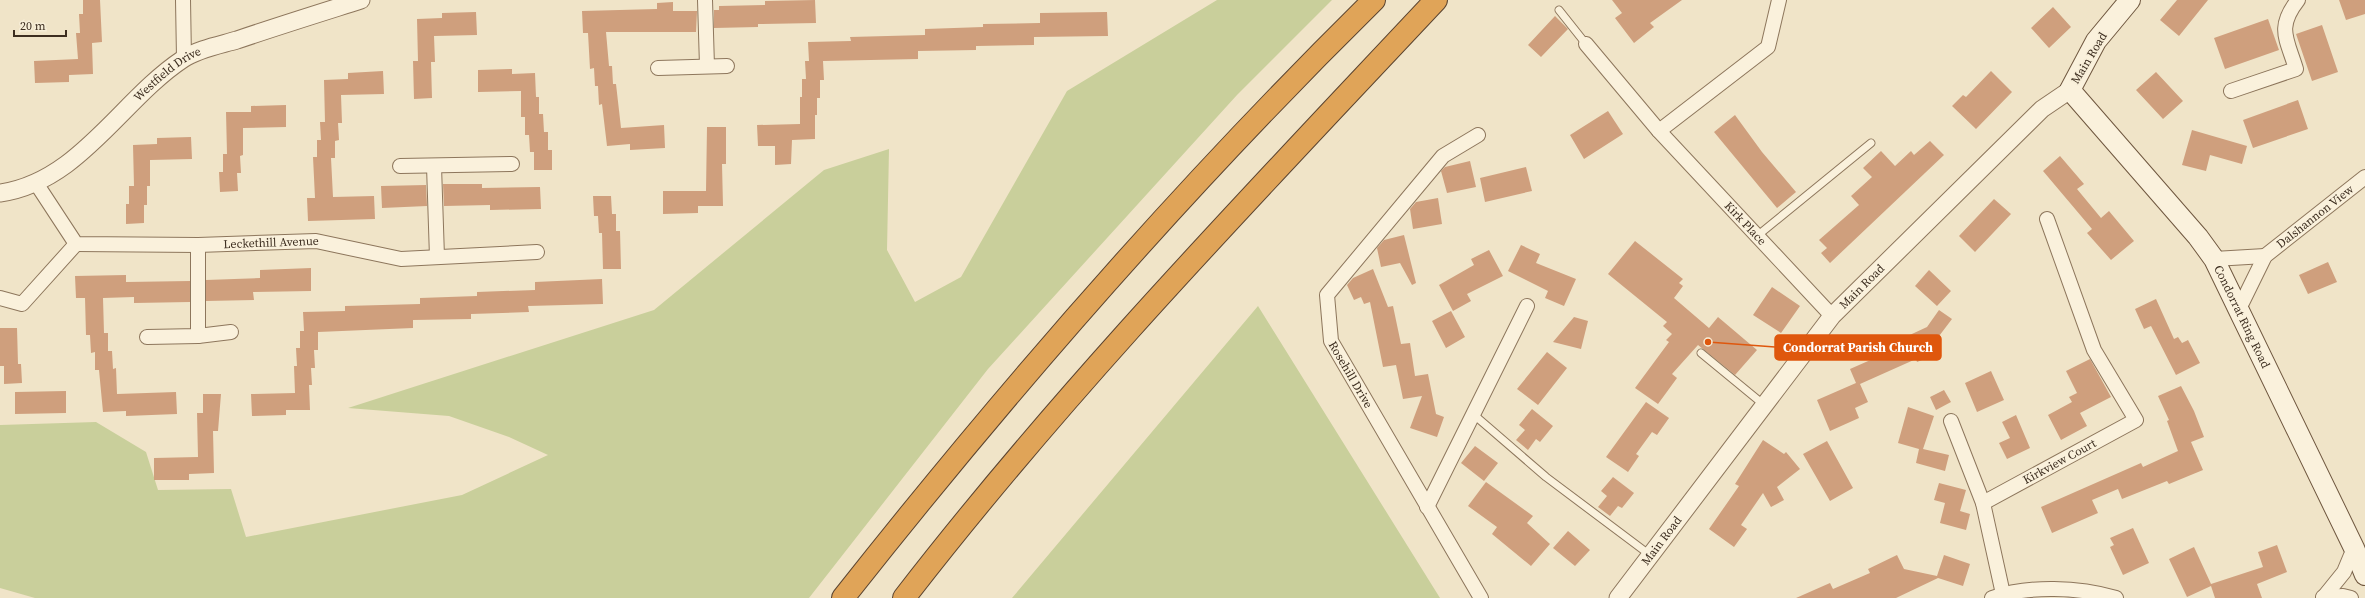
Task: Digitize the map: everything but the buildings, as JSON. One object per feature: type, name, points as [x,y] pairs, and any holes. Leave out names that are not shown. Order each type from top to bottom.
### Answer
[{"type":"highway","points":[[843,598],[936,481],[1123,264],[1324,50],[1374,0]]},
{"type":"highway","points":[[904,598],[971,511],[1148,311],[1436,0]]},
{"type":"main road","name":"Main Road","points":[[2070,90],[2096,41],[2130,0]]},
{"type":"main road","name":"Condorrat Ring Road","points":[[2070,90],[2198,237],[2214,259],[2354,548],[2365,575]]},
{"type":"street","points":[[183,0],[184,58]]},
{"type":"street","name":"Westfield Drive","points":[[0,193],[36,183],[87,148],[148,86],[184,58],[361,0]]},
{"type":"street","points":[[705,0],[707,66]]},
{"type":"street","points":[[1659,131],[1768,47],[1779,0]]},
{"type":"street","points":[[2231,91],[2296,69],[2284,25],[2288,13],[2298,0]]},
{"type":"street","name":"Kirk Place","points":[[1586,44],[1659,131],[1832,316]]},
{"type":"street","points":[[658,68],[727,66]]},
{"type":"street","name":"Main Road","points":[[1618,598],[1762,404],[1832,316],[2042,109],[2070,90]]},
{"type":"street","name":"Rosehill Drive","points":[[1478,135],[1443,156],[1327,296],[1330,341],[1481,598]]},
{"type":"street","points":[[400,166],[512,164]]},
{"type":"street","points":[[434,166],[437,257]]},
{"type":"street","name":"Dalshannon View","points":[[2238,311],[2265,256],[2365,177]]},
{"type":"street","points":[[0,298],[22,304],[76,244],[36,183]]},
{"type":"street","name":"Kirkview Court","points":[[1983,503],[2136,420],[2094,350],[2047,219]]},
{"type":"street","name":"Leckethill Avenue","points":[[76,244],[198,245],[316,241],[400,259],[537,252]]},
{"type":"street","points":[[198,245],[198,336]]},
{"type":"street","name":"Dalshannon View","points":[[2214,259],[2265,256]]},
{"type":"street","points":[[1427,507],[1527,306]]},
{"type":"street","points":[[148,337],[198,336],[230,332]]},
{"type":"street","points":[[1952,421],[1983,503],[1998,596],[2053,589],[2076,589],[2116,598]]},
{"type":"street","points":[[2323,598],[2344,572],[2354,548]]},
{"type":"street","points":[[2323,598],[2343,596],[2351,598]]},
{"type":"lane","points":[[1559,10],[1586,44]]},
{"type":"lane","points":[[1757,236],[1871,143]]},
{"type":"lane","points":[[1701,353],[1762,404]]},
{"type":"lane","points":[[1473,414],[1546,477],[1650,555]]},
{"type":"green space","points":[[1217,0],[1332,0],[1237,95],[988,369],[809,598],[35,598],[0,588],[0,425],[96,422],[146,452],[158,490],[231,489],[246,537],[462,495],[548,455],[509,437],[449,416],[348,408],[654,310],[824,170],[889,149],[887,250],[915,302],[961,277],[1067,91]]},
{"type":"green space","points":[[1258,306],[1440,598],[1012,598]]},
{"type":"place","name":"Condorrat Parish Church","points":[[1708,342]]}]
